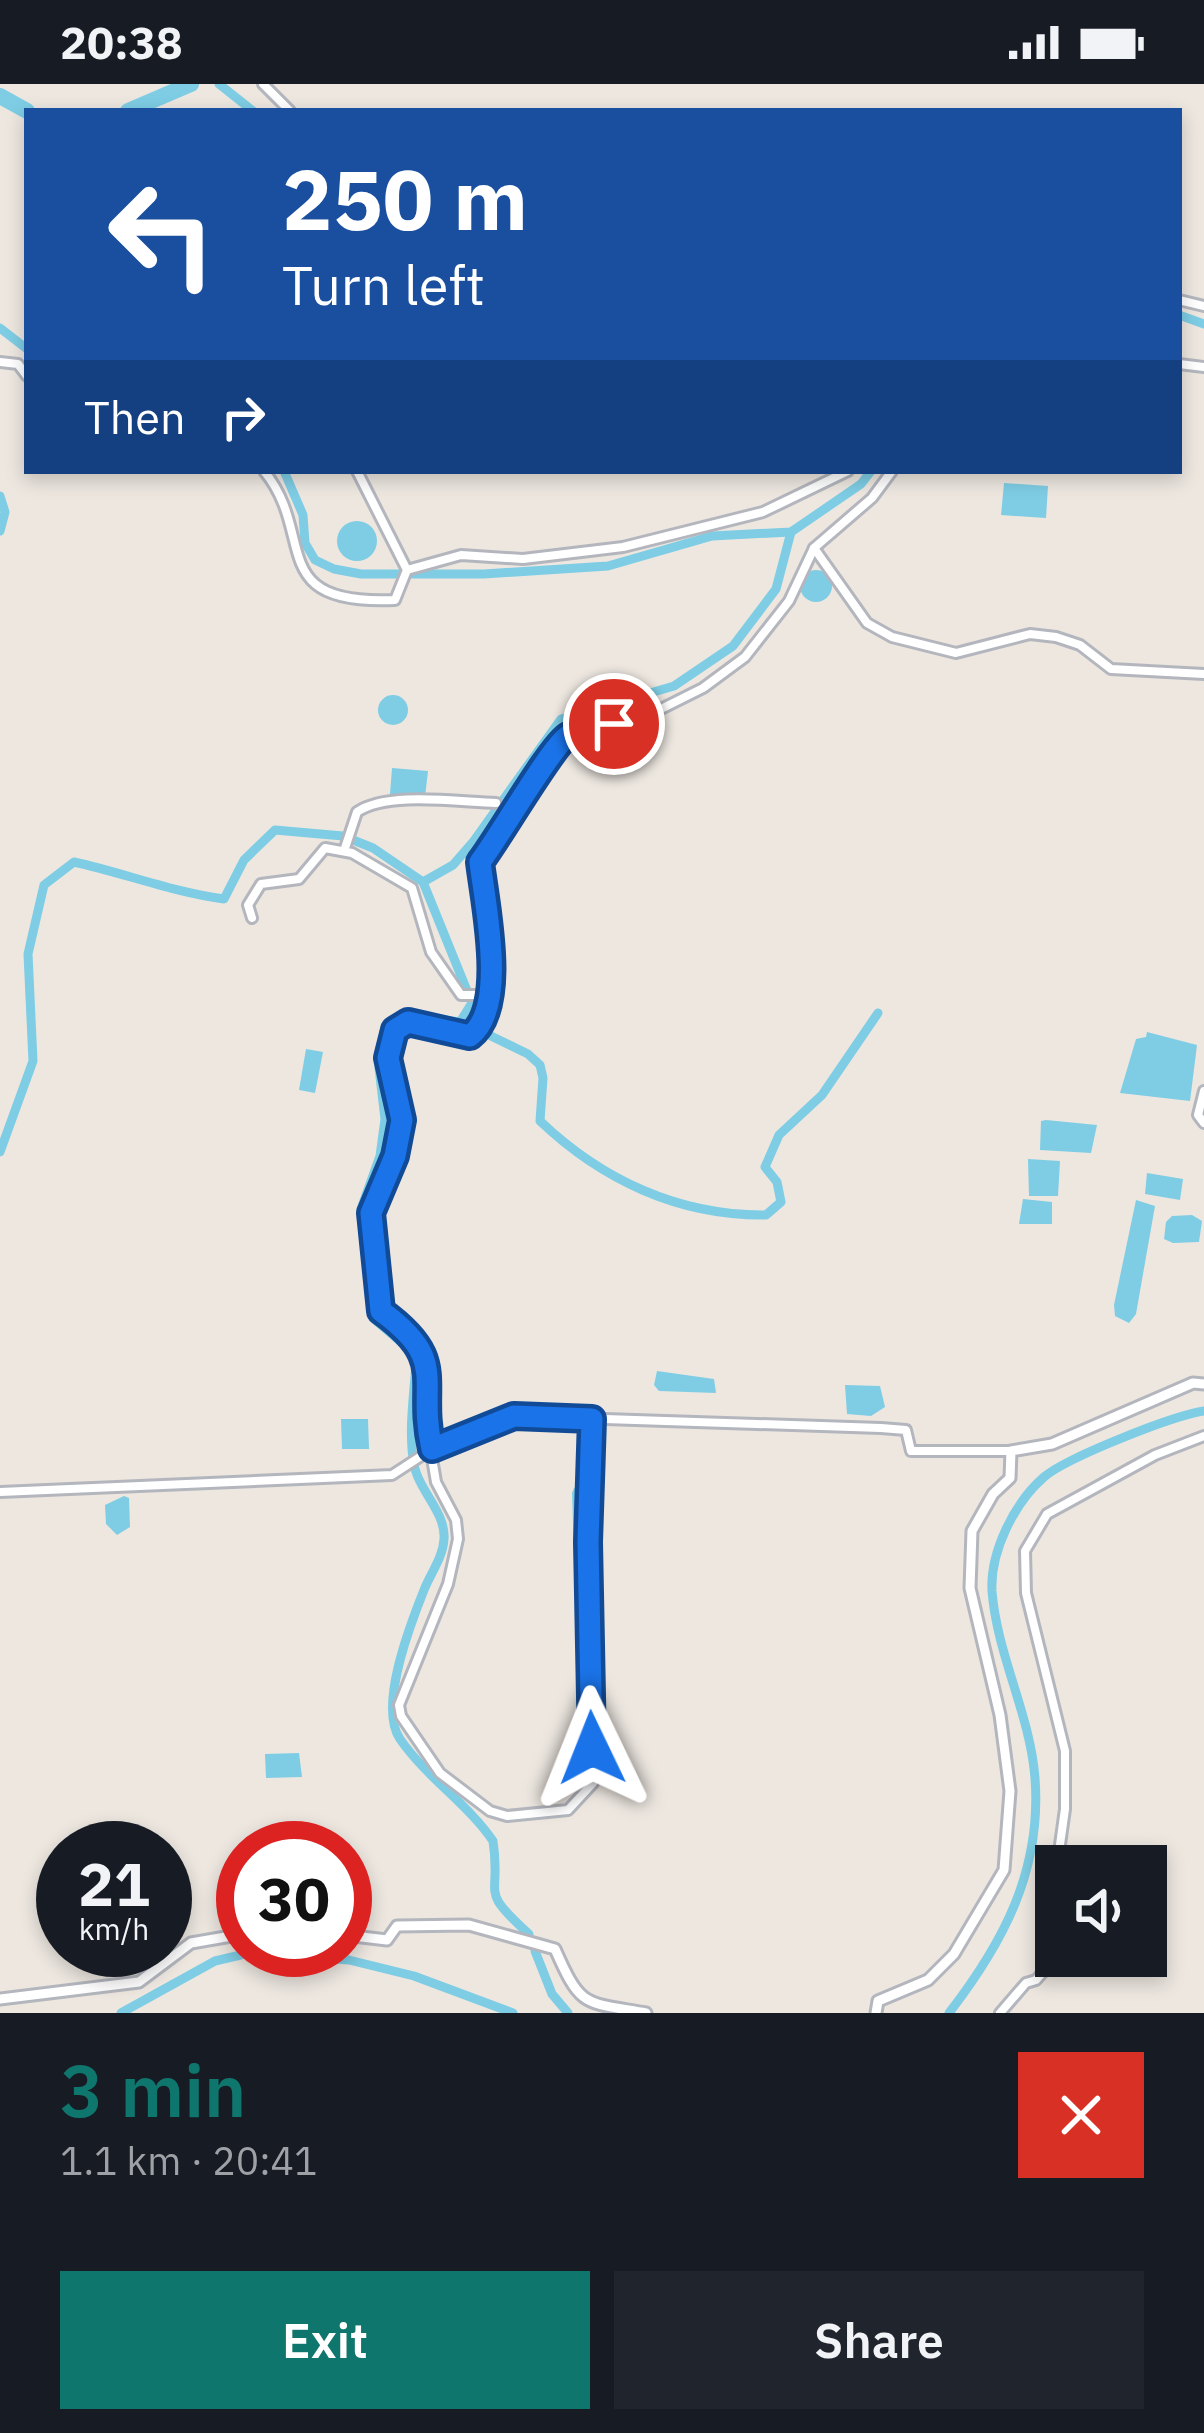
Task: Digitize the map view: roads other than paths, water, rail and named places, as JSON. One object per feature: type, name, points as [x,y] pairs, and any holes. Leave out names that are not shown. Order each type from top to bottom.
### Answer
[{"type":"street","points":[[263,84],[287,108]]},
{"type":"street","points":[[266,474],[279,494],[301,564],[323,590],[372,601],[395,600],[407,570],[359,474]]},
{"type":"street","points":[[407,570],[461,555],[524,559],[623,547],[764,512],[842,474]]},
{"type":"street","points":[[592,1419],[588,1563],[593,1783],[568,1810],[507,1816],[490,1811],[440,1773],[399,1706],[448,1584],[458,1539],[456,1520],[436,1482],[428,1451],[428,1369],[422,1347],[381,1311],[371,1213],[395,1156],[402,1120],[388,1058],[395,1030],[408,1022],[470,1036],[487,1016],[492,963],[480,862],[554,747],[570,735],[659,710],[703,688],[745,657],[789,601],[814,548],[886,484],[891,474]]},
{"type":"street","points":[[814,548],[878,633],[956,653],[1030,634],[1056,637],[1079,645],[1111,669],[1204,674]]},
{"type":"street","points":[[344,851],[356,812],[368,805],[496,803]]},
{"type":"street","points":[[252,918],[248,905],[261,884],[299,879],[325,848],[344,851],[412,888],[431,952],[460,994],[489,995]]},
{"type":"street","points":[[1204,1091],[1198,1114],[1204,1123]]},
{"type":"street","points":[[0,1492],[392,1475],[428,1451],[514,1416],[881,1428],[906,1430],[911,1451],[1011,1450],[1052,1444],[1193,1383],[1204,1384]]},
{"type":"street","points":[[1060,1845],[1065,1751],[1026,1593],[1024,1551],[1047,1514],[1155,1455],[1204,1436]]},
{"type":"street","points":[[876,2013],[878,2001],[928,1980],[954,1954],[1004,1870],[1010,1792],[1000,1715],[970,1588],[972,1531],[992,1494],[1010,1478],[1011,1450]]},
{"type":"street","points":[[372,1938],[387,1940],[397,1926],[483,1928],[555,1949],[572,1988],[581,1997],[646,2013]]},
{"type":"street","points":[[0,2000],[139,1982],[191,1943],[216,1939]]},
{"type":"street","points":[[1000,2013],[1026,1983],[1039,1977]]},
{"type":"water","points":[[1004,483],[1048,486],[1046,518],[1001,515]]},
{"type":"water","points":[[357,521],[371,527],[377,541],[371,555],[357,561],[343,555],[337,541],[343,527]]},
{"type":"water","points":[[816,570],[828,574],[832,586],[828,598],[816,602],[804,598],[800,586],[804,574]]},
{"type":"water","points":[[393,695],[404,699],[408,710],[404,721],[393,725],[382,721],[378,710],[382,699]]},
{"type":"water","points":[[392,768],[428,771],[425,797],[390,794]]},
{"type":"water","points":[[1147,1032],[1197,1045],[1190,1101],[1120,1093],[1136,1039],[1146,1037]]},
{"type":"water","points":[[306,1049],[323,1052],[315,1093],[299,1090]]},
{"type":"water","points":[[1041,1121],[1097,1125],[1091,1153],[1040,1150]]},
{"type":"water","points":[[1028,1159],[1060,1161],[1058,1196],[1029,1196]]},
{"type":"water","points":[[1147,1173],[1183,1179],[1180,1200],[1145,1194]]},
{"type":"water","points":[[1023,1199],[1052,1202],[1052,1224],[1019,1224]]},
{"type":"water","points":[[1136,1200],[1155,1206],[1136,1314],[1129,1323],[1115,1316],[1114,1305]]},
{"type":"water","points":[[1192,1215],[1202,1221],[1199,1242],[1164,1239],[1166,1222],[1172,1216]]},
{"type":"water","points":[[657,1371],[714,1379],[716,1393],[659,1391],[654,1385]]},
{"type":"water","points":[[845,1385],[880,1386],[885,1407],[871,1416],[847,1414]]},
{"type":"water","points":[[341,1419],[368,1419],[369,1449],[342,1449]]},
{"type":"water","points":[[582,1485],[586,1494],[581,1558],[574,1557],[572,1493]]},
{"type":"water","points":[[129,1498],[130,1527],[117,1535],[106,1524],[105,1505]]},
{"type":"water","points":[[299,1753],[302,1777],[266,1778],[265,1754]]},
{"type":"waterway","points":[[135,108],[191,84]]},
{"type":"waterway","points":[[219,84],[249,108]]},
{"type":"waterway","points":[[0,96],[24,109]]},
{"type":"waterway","points":[[1182,316],[1204,324]]},
{"type":"waterway","points":[[0,328],[24,347]]},
{"type":"waterway","points":[[285,474],[303,515],[305,543],[315,560],[361,574],[484,574],[608,566],[712,536],[791,532],[869,474]]},
{"type":"waterway","points":[[0,496],[5,512],[0,531]]},
{"type":"waterway","points":[[423,882],[453,865],[473,842],[561,719],[674,686],[733,646],[776,589],[791,532]]},
{"type":"waterway","points":[[0,1152],[33,1061],[28,954],[44,885],[74,862],[224,899],[244,860],[275,830],[343,836],[373,848],[423,882],[472,1003],[460,1022],[406,1015],[388,1027],[379,1068],[385,1119],[380,1156],[361,1209],[373,1318],[408,1348],[416,1363],[411,1426],[414,1464],[444,1539],[404,1644],[392,1707],[400,1739],[493,1841],[497,1899],[529,1934]]},
{"type":"waterway","points":[[491,1036],[540,1065],[540,1121],[589,1161],[673,1201],[734,1214],[766,1215],[781,1202],[777,1182],[765,1167],[779,1135],[822,1095],[878,1013]]},
{"type":"waterway","points":[[949,2013],[986,1960],[1015,1904],[1036,1812],[1032,1754],[992,1591],[995,1560],[1006,1529],[1023,1500],[1056,1469],[1121,1438],[1204,1411]]},
{"type":"waterway","points":[[535,1951],[552,1994],[568,2013]]},
{"type":"waterway","points":[[121,2013],[215,1961],[249,1953],[349,1960],[414,1976],[513,2013]]}]
